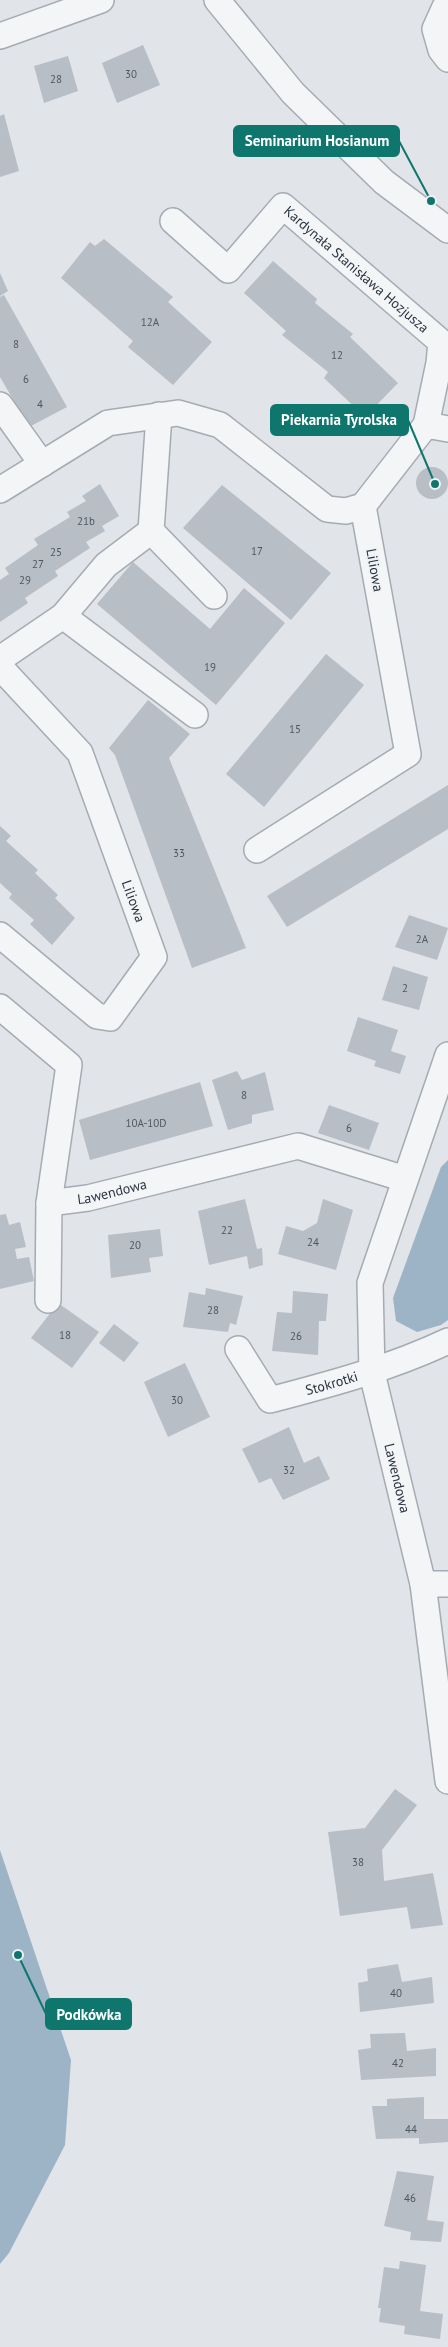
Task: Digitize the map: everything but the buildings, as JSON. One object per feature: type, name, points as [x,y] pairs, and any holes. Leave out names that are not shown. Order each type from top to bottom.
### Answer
[{"type":"street","points":[[0,36],[101,0]]},
{"type":"street","points":[[217,0],[293,93],[384,182],[448,230]]},
{"type":"street","points":[[448,5],[445,7],[435,29],[441,50],[448,59]]},
{"type":"street","name":"Kardynała Stanisława Hozjusza","points":[[173,221],[228,270],[283,206],[441,342],[437,427]]},
{"type":"street","points":[[0,405],[42,464]]},
{"type":"street","points":[[0,490],[108,423],[178,413],[220,425],[327,509],[346,511],[363,506],[437,427]]},
{"type":"street","points":[[159,416],[152,532],[214,596]]},
{"type":"street","name":"Liliowa","points":[[258,850],[408,754],[363,506]]},
{"type":"street","points":[[0,659],[63,616],[106,565],[152,532]]},
{"type":"street","points":[[63,616],[195,716]]},
{"type":"street","name":"Liliowa","points":[[0,667],[80,753],[154,957],[110,1018],[97,1016],[0,935]]},
{"type":"street","points":[[0,1006],[69,1065],[50,1203],[48,1300]]},
{"type":"street","name":"Lawendowa","points":[[448,1055],[370,1283],[372,1373],[423,1584],[448,1781]]},
{"type":"street","name":"Lawendowa","points":[[50,1203],[88,1198],[298,1146],[405,1179]]},
{"type":"street","name":"Stokrotki","points":[[238,1349],[270,1400],[372,1373],[413,1358],[448,1341]]},
{"type":"street","points":[[423,1584],[448,1584]]},
{"type":"water","points":[[448,1160],[448,1320],[441,1325],[417,1332],[396,1321],[393,1298],[441,1167]]},
{"type":"water","points":[[0,1850],[71,2060],[65,2145],[9,2253],[0,2264]]},
{"type":"place","name":"Seminarium Hosianum","points":[[431,201]]},
{"type":"place","name":"Piekarnia Tyrolska","points":[[435,484]]},
{"type":"place","name":"Podkówka","points":[[18,1955]]}]
